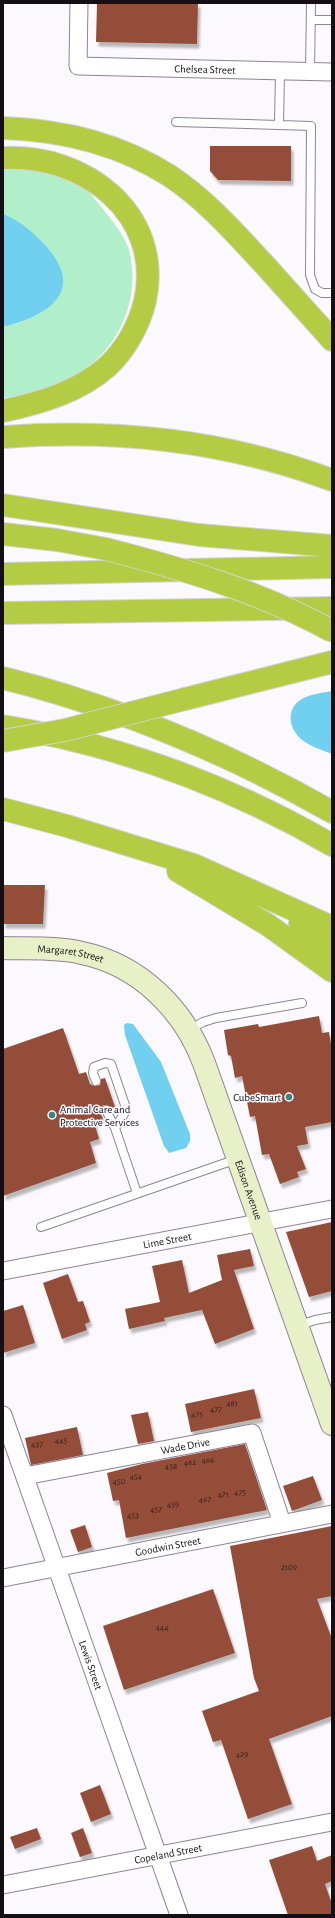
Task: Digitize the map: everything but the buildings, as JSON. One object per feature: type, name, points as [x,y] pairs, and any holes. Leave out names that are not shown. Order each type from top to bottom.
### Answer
[{"type":"highway","points":[[3,128],[39,130],[75,136],[112,148],[154,167],[180,184],[211,209],[332,340]]},
{"type":"highway","points":[[3,158],[33,159],[56,164],[88,176],[106,190],[127,212],[137,229],[146,257],[147,275],[146,296],[137,324],[122,350],[109,365],[95,376],[67,392],[32,405],[3,411]]},
{"type":"highway","points":[[3,437],[48,434],[101,434],[178,440],[262,458],[332,480]]},
{"type":"highway","points":[[3,505],[199,535],[332,546]]},
{"type":"highway","points":[[3,534],[81,544],[172,567],[255,595],[332,631]]},
{"type":"highway","points":[[3,574],[332,567]]},
{"type":"highway","points":[[3,613],[332,608]]},
{"type":"highway","points":[[3,740],[65,730],[332,662]]},
{"type":"highway","points":[[3,678],[82,700],[173,734],[262,774],[332,812]]},
{"type":"highway","points":[[3,726],[73,741],[178,771],[256,804],[332,845]]},
{"type":"highway","points":[[3,809],[169,856],[239,884],[332,927]]},
{"type":"highway","points":[[91,833],[164,864],[214,892],[268,925],[332,971]]},
{"type":"highway","points":[[239,884],[332,946]]},
{"type":"main road","name":"Margaret Street","points":[[3,948],[64,950],[82,953],[103,958],[134,974]]},
{"type":"main road","name":"Edison Avenue","points":[[134,974],[165,999],[189,1030],[204,1063],[330,1413]]},
{"type":"street","name":"Chelsea Street","points":[[79,3],[78,66],[332,72]]},
{"type":"street","name":"Lime Street","points":[[3,1271],[332,1209]]},
{"type":"street","name":"Lewis Street","points":[[3,1415],[179,1915]]},
{"type":"street","name":"Wade Drive","points":[[25,1476],[252,1433],[282,1524]]},
{"type":"street","name":"Goodwin Street","points":[[3,1578],[56,1566],[332,1514]]},
{"type":"street","name":"Copeland Street","points":[[4,1881],[159,1855],[332,1822]]},
{"type":"lane","points":[[310,71],[311,3]]},
{"type":"lane","points":[[311,20],[332,20]]},
{"type":"lane","points":[[279,125],[280,71]]},
{"type":"lane","points":[[176,122],[311,126],[310,275],[315,289],[322,293],[332,293]]},
{"type":"lane","points":[[189,1030],[203,1022],[216,1018],[302,1003]]},
{"type":"lane","points":[[96,1081],[93,1073],[94,1067],[105,1063],[111,1064],[126,1105],[124,1114],[115,1128]]},
{"type":"lane","points":[[106,1110],[115,1128],[137,1193]]},
{"type":"lane","points":[[41,1227],[238,1158]]},
{"type":"lane","points":[[298,1327],[315,1320],[332,1317]]},
{"type":"green space","points":[[3,168],[43,170],[80,182],[122,234],[129,250],[132,266],[132,282],[130,298],[120,328],[112,342],[90,365],[71,378],[49,388],[3,398],[3,327],[18,323],[38,313],[39,239],[22,225],[3,214]]},
{"type":"water","points":[[3,214],[20,223],[41,240],[57,261],[63,276],[62,288],[57,299],[48,308],[35,316],[3,327]]},
{"type":"water","points":[[332,691],[332,754],[312,746],[301,739],[291,724],[291,713],[297,703],[305,697]]},
{"type":"water","points":[[127,1023],[133,1024],[161,1062],[190,1134],[190,1141],[186,1148],[169,1153],[164,1146],[125,1035],[124,1025]]},
{"type":"place","name":"CubeSmart","points":[[289,1097]]},
{"type":"place","name":"Animal Care and Protective Services","points":[[52,1115]]}]
